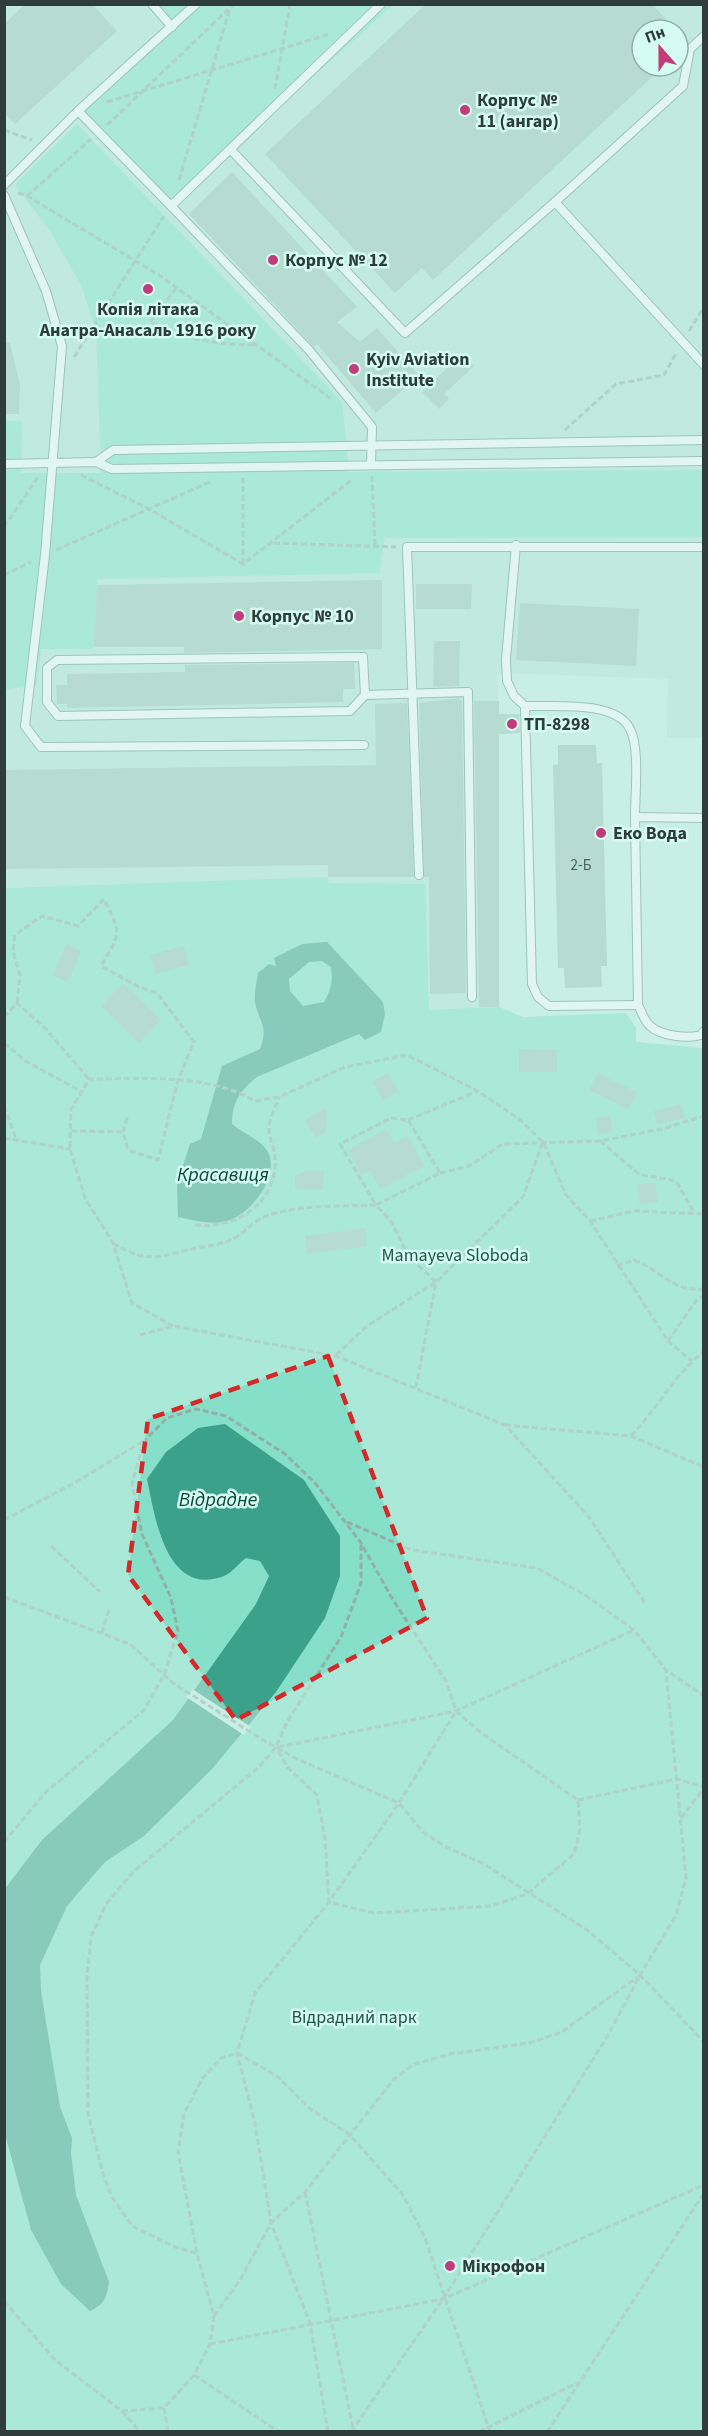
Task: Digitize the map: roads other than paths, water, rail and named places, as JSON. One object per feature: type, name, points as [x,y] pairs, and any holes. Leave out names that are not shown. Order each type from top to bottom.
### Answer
[{"type":"lane","points":[[152,4],[172,27]]},
{"type":"lane","points":[[4,185],[78,111],[196,4]]},
{"type":"lane","points":[[171,206],[270,114],[381,4]]},
{"type":"lane","points":[[231,150],[405,333],[555,202],[682,86],[690,49],[704,36]]},
{"type":"lane","points":[[78,111],[309,350],[348,396],[372,427],[371,465]]},
{"type":"lane","points":[[4,195],[46,291],[62,346],[45,555],[25,726],[41,747],[364,745]]},
{"type":"lane","points":[[555,202],[704,365]]},
{"type":"lane","points":[[96,462],[113,450],[704,440]]},
{"type":"lane","points":[[4,464],[96,462],[112,469],[704,461]]},
{"type":"lane","points":[[516,545],[506,659],[507,681],[514,696],[525,706],[597,708],[623,719],[631,730],[634,743],[638,1005],[648,1024],[656,1030],[692,1038],[701,1035],[704,1031]]},
{"type":"lane","points":[[419,875],[407,547],[516,545],[704,547]]},
{"type":"lane","points":[[364,695],[363,657],[57,660],[47,669],[47,702],[58,717],[350,711],[364,695],[468,692],[472,997]]},
{"type":"lane","points":[[525,706],[532,984],[538,997],[549,1006],[638,1005]]},
{"type":"lane","points":[[635,817],[704,818]]},
{"type":"water","name":"Красавиця","points":[[327,942],[383,1002],[385,1014],[381,1032],[365,1040],[359,1034],[257,1077],[251,1082],[235,1103],[232,1124],[257,1140],[268,1152],[271,1161],[270,1171],[262,1191],[240,1215],[226,1221],[205,1222],[178,1217],[177,1184],[190,1144],[201,1139],[222,1066],[260,1049],[263,1041],[262,1024],[255,1002],[258,973],[269,964],[276,966],[274,958],[302,944]],"holes":[[[322,961],[331,967],[331,985],[324,1002],[303,1006],[290,991],[289,979],[309,962]]]},
{"type":"water","name":"Відрадне","points":[[225,1424],[304,1480],[340,1536],[340,1576],[325,1618],[276,1692],[212,1769],[144,1836],[105,1862],[67,1906],[40,1965],[41,1991],[60,2107],[72,2138],[71,2154],[76,2195],[109,2282],[104,2300],[90,2311],[61,2284],[31,2230],[5,2134],[4,1890],[42,1840],[173,1720],[256,1604],[269,1576],[260,1561],[246,1558],[227,1575],[204,1580],[189,1575],[176,1565],[160,1532],[147,1479],[166,1452],[198,1428]]},
{"type":"place","name":"Корпус № 11 (ангар)","points":[[465,110]]},
{"type":"place","name":"Корпус № 12","points":[[273,260]]},
{"type":"place","name":"Копія літака Анатра-Анасаль 1916 року","points":[[148,289]]},
{"type":"place","name":"Kyiv Aviation Institute","points":[[354,369]]},
{"type":"place","name":"Корпус № 10","points":[[239,616]]},
{"type":"place","name":"ТП-8298","points":[[512,724]]},
{"type":"place","name":"Еко Вода","points":[[601,833]]},
{"type":"place","name":"Мікрофон","points":[[450,2266]]},
{"type":"park label","name":"Mamayeva Sloboda","points":[[455,1255]]},
{"type":"park label","name":"Відрадний парк","points":[[354,2017]]}]
